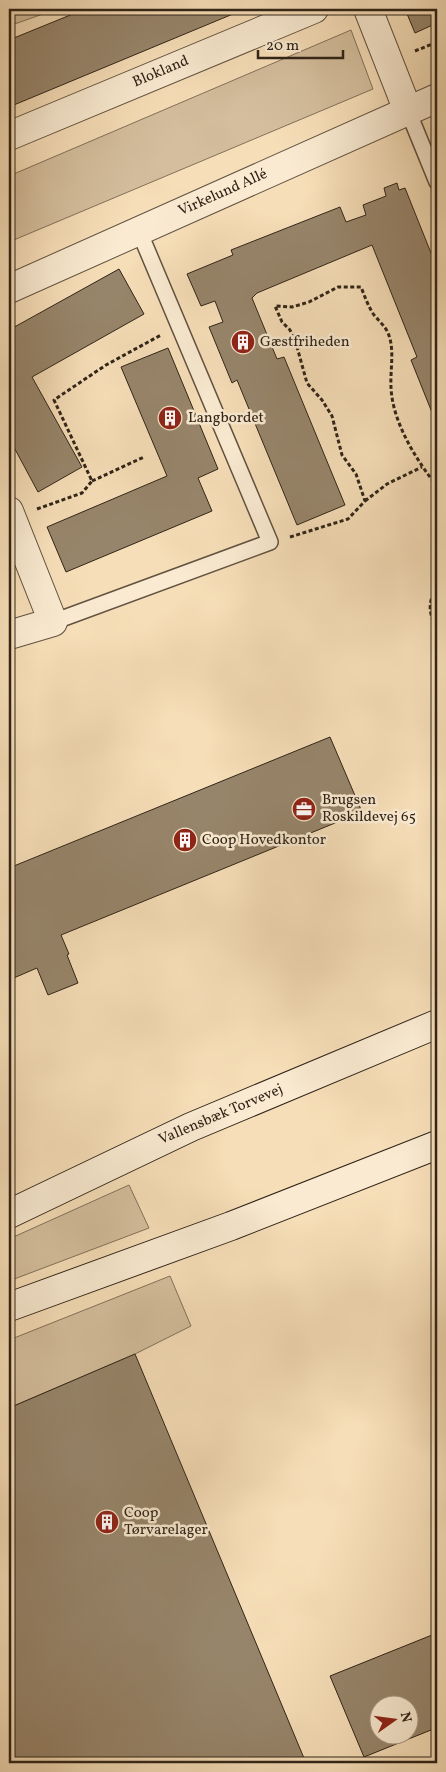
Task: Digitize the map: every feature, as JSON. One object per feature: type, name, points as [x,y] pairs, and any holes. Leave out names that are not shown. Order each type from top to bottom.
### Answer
[{"type":"street","name":"Blokland","points":[[9,136],[314,9]]},
{"type":"street","points":[[368,9],[408,111]]},
{"type":"street","name":"Virkelund Allé","points":[[9,289],[437,98]]},
{"type":"street","points":[[9,635],[53,622],[10,515]]},
{"type":"street","name":"Vallensbæk Torvevej","points":[[9,1214],[191,1127],[437,1024]]},
{"type":"street","points":[[9,1307],[231,1226],[437,1145]]},
{"type":"lane","points":[[408,111],[437,182]]},
{"type":"lane","points":[[53,622],[270,542],[139,231]]},
{"type":"path","points":[[365,501],[356,474],[342,455],[332,416],[322,400],[306,384],[298,347],[290,330],[282,322],[276,306],[292,307],[310,302],[338,287],[361,288],[368,305],[389,334],[392,359],[391,389],[395,409],[405,435],[422,467],[437,486]]},
{"type":"path","points":[[92,481],[54,400],[106,365],[179,325]]},
{"type":"path","points":[[10,515],[82,493],[92,481],[144,457]]},
{"type":"path","points":[[270,542],[348,519],[365,501],[387,484],[422,467]]},
{"type":"path","points":[[437,586],[433,593],[429,611],[437,632]]},
{"type":"shaded area","points":[[9,9],[57,9],[9,26]]},
{"type":"shaded area","points":[[351,30],[373,89],[9,242],[9,176]]},
{"type":"shaded area","points":[[129,1185],[149,1228],[9,1281],[9,1239]]},
{"type":"shaded area","points":[[170,1276],[191,1326],[135,1354],[9,1408],[9,1340]]},
{"type":"building","points":[[85,9],[245,9],[9,107],[9,40]]},
{"type":"building","points":[[405,9],[436,9],[437,23],[415,33]]},
{"type":"building","name":"Gæstfriheden","points":[[397,183],[399,190],[405,188],[437,268],[437,425],[411,360],[417,357],[372,245],[257,293],[252,298],[277,359],[284,357],[345,505],[297,525],[237,380],[232,383],[209,327],[223,322],[215,301],[201,306],[187,274],[233,255],[231,250],[340,207],[346,222],[366,215],[363,205],[386,196],[384,188]]},
{"type":"building","points":[[119,269],[144,314],[32,377],[82,467],[38,492],[9,438],[9,370],[14,367],[9,357],[9,330]]},
{"type":"building","name":"Langbordet","points":[[168,348],[218,469],[198,478],[212,511],[66,572],[47,527],[167,476],[121,367]]},
{"type":"building","name":"Coop Hovedkontor","points":[[330,737],[362,812],[61,935],[78,983],[48,995],[37,968],[9,980],[9,868]]},
{"type":"building","name":"Coop Tørvarelager","points":[[135,1354],[306,1763],[9,1763],[9,1408]]},
{"type":"building","points":[[437,1633],[437,1747],[431,1730],[418,1735],[418,1694],[368,1694],[368,1744],[396,1744],[364,1757],[330,1676]]},
{"type":"place","name":"Gæstfriheden","points":[[243,342]]},
{"type":"place","name":"Langbordet","points":[[170,418]]},
{"type":"place","name":"Brugsen Roskildevej 65","points":[[304,809]]},
{"type":"place","name":"Coop Hovedkontor","points":[[185,840]]},
{"type":"place","name":"Coop Tørvarelager","points":[[107,1522]]}]
